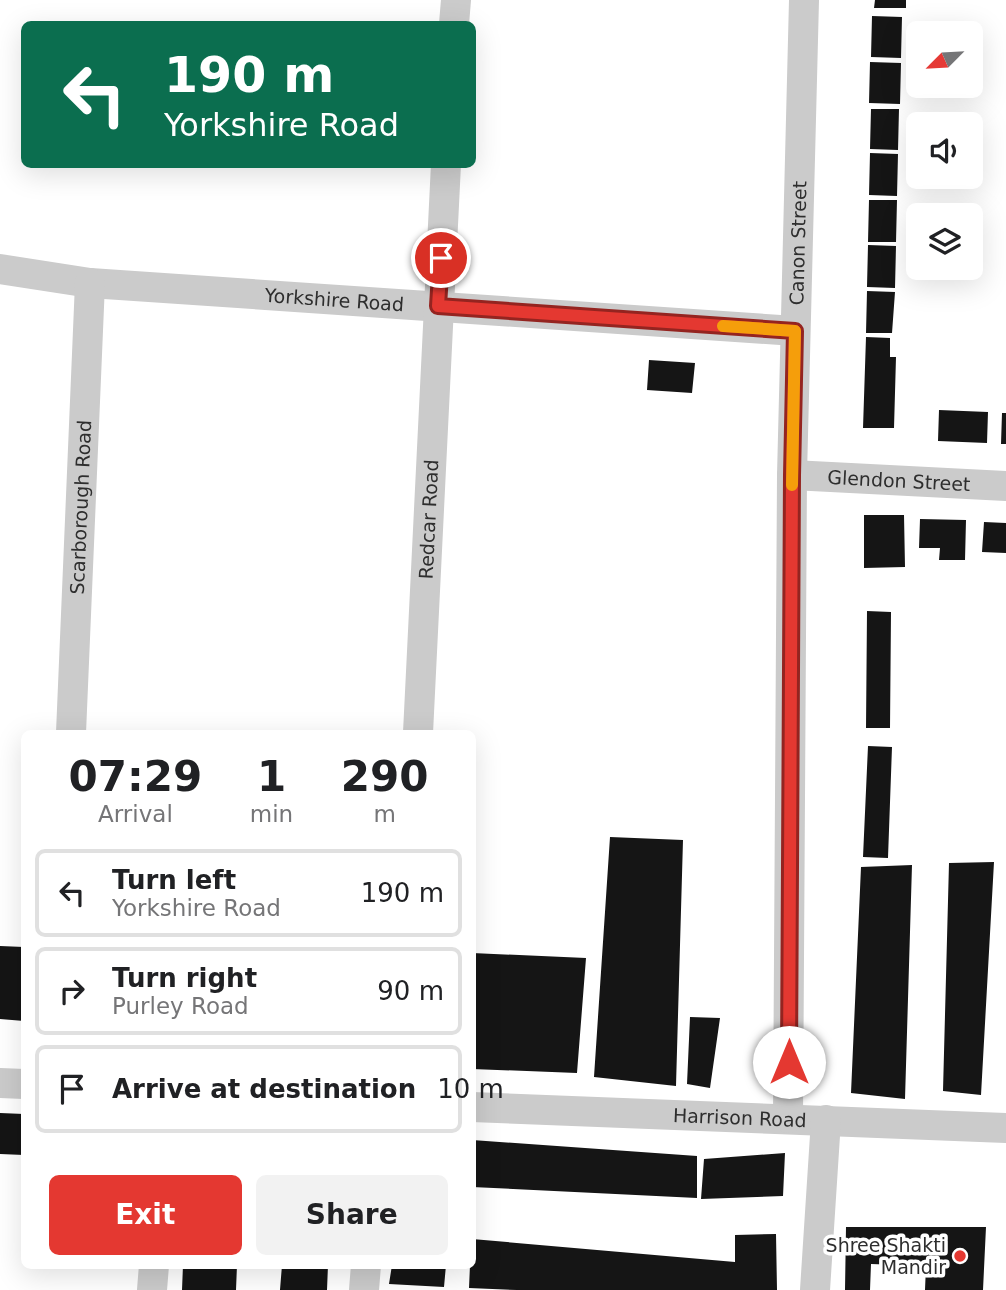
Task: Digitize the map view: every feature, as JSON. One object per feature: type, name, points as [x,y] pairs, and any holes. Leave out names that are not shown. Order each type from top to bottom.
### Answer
[{"type":"street","points":[[454,21],[456,0]]},
{"type":"street","name":"Canon Street","points":[[788,1118],[792,475],[804,0]]},
{"type":"street","name":"Redcar Road","points":[[418,730],[446,168]]},
{"type":"street","name":"Yorkshire Road","points":[[0,269],[90,283],[795,331]]},
{"type":"street","name":"Scarborough Road","points":[[71,730],[90,283]]},
{"type":"street","name":"Glendon Street","points":[[792,475],[1006,486]]},
{"type":"street","points":[[0,1083],[21,1084]]},
{"type":"street","name":"Harrison Road","points":[[476,1107],[1006,1128]]},
{"type":"street","points":[[815,1290],[826,1119]]},
{"type":"street","points":[[152,1290],[154,1269]]},
{"type":"street","points":[[364,1290],[366,1269]]},
{"type":"building","points":[[875,0],[906,0],[906,8],[874,8]]},
{"type":"building","points":[[872,16],[902,17],[901,58],[871,57]]},
{"type":"building","points":[[870,62],[901,63],[900,104],[869,103]]},
{"type":"building","points":[[871,109],[899,109],[898,150],[870,149]]},
{"type":"building","points":[[870,153],[898,154],[897,196],[869,195]]},
{"type":"building","points":[[869,200],[897,200],[896,242],[868,242]]},
{"type":"building","points":[[868,245],[896,246],[895,288],[867,287]]},
{"type":"building","points":[[867,291],[895,292],[892,333],[866,333]]},
{"type":"building","points":[[866,337],[890,338],[890,357],[896,357],[894,428],[863,428]]},
{"type":"building","points":[[649,360],[695,363],[692,393],[647,390]]},
{"type":"building","points":[[939,410],[988,412],[987,443],[938,441]]},
{"type":"building","points":[[1002,413],[1006,413],[1006,444],[1001,444]]},
{"type":"building","points":[[864,515],[904,515],[905,567],[864,568]]},
{"type":"building","points":[[920,519],[966,520],[965,560],[939,560],[940,548],[919,548]]},
{"type":"building","points":[[984,522],[1006,523],[1006,553],[982,552]]},
{"type":"building","points":[[867,611],[891,612],[890,728],[866,728]]},
{"type":"building","points":[[868,746],[892,747],[888,858],[863,857]]},
{"type":"building","points":[[610,837],[683,840],[676,1086],[594,1077]]},
{"type":"building","points":[[994,862],[981,1095],[943,1091],[949,863]]},
{"type":"building","points":[[912,865],[905,1099],[851,1093],[861,867]]},
{"type":"building","points":[[0,946],[21,947],[21,1021],[0,1019]]},
{"type":"building","points":[[476,953],[586,958],[577,1073],[476,1069]]},
{"type":"building","points":[[690,1017],[720,1018],[710,1088],[687,1084]]},
{"type":"building","points":[[0,1113],[21,1114],[21,1155],[0,1154]]},
{"type":"building","points":[[476,1140],[697,1156],[697,1198],[476,1187]]},
{"type":"building","points":[[785,1153],[783,1196],[701,1199],[704,1159]]},
{"type":"building","points":[[846,1227],[986,1227],[983,1290],[925,1290],[926,1266],[871,1264],[870,1290],[845,1290]]},
{"type":"building","points":[[776,1234],[777,1290],[469,1288],[470,1269],[476,1269],[476,1239],[735,1262],[735,1235]]},
{"type":"building","points":[[183,1269],[237,1269],[236,1290],[182,1290]]},
{"type":"building","points":[[282,1269],[328,1269],[327,1290],[280,1290]]},
{"type":"building","points":[[391,1269],[446,1269],[444,1287],[389,1284]]},
{"type":"slow traffic","points":[[723,326],[795,331],[792,485]]},
{"type":"place","name":"Shree Shakti Mandir","points":[[960,1256]]},
{"type":"route","points":[[441,258],[438,306],[795,331],[789,1062]]}]
